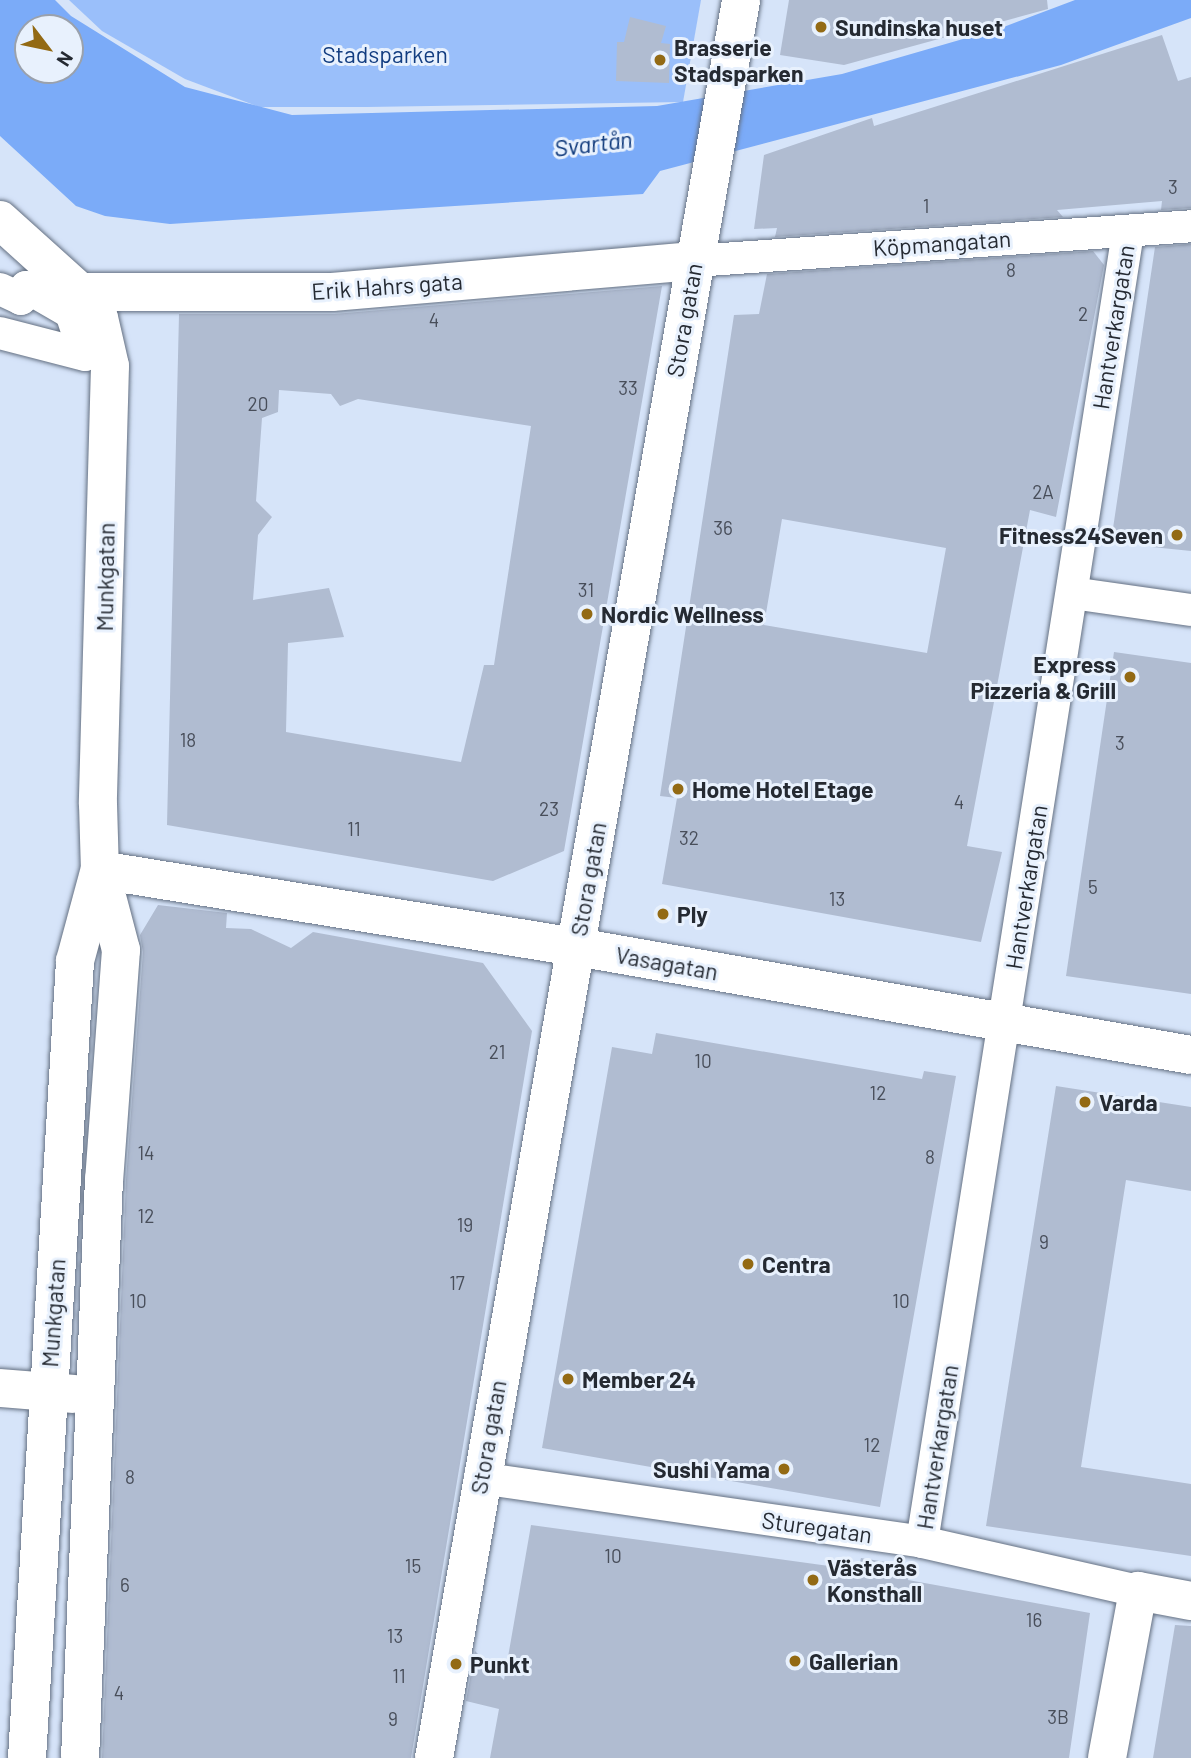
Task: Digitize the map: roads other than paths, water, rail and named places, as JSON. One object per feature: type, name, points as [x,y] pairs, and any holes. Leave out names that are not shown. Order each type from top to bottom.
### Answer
[{"type":"street","name":"Stora gatan","points":[[434,1758],[480,1478],[577,947],[741,0]]},
{"type":"street","name":"Munkgatan","points":[[0,220],[80,292],[99,318],[110,366],[100,870],[75,961],[27,1758]]},
{"type":"street","name":"Köpmangatan","points":[[694,261],[1191,226]]},
{"type":"street","name":"Hantverkargatan","points":[[922,1542],[1128,232]]},
{"type":"street","name":"Erik Hahrs gata","points":[[80,292],[332,292],[694,261]]},
{"type":"street","points":[[0,289],[21,299],[26,287],[71,313],[85,355],[0,332]]},
{"type":"street","points":[[1072,593],[1191,610]]},
{"type":"street","name":"Munkgatan","points":[[80,1758],[104,1179],[121,950],[100,870]]},
{"type":"street","name":"Vasagatan","points":[[100,870],[577,947],[1191,1055]]},
{"type":"street","points":[[0,1388],[97,1396]]},
{"type":"street","name":"Sturegatan","points":[[480,1478],[922,1542],[1191,1601]]},
{"type":"street","points":[[1107,1758],[1138,1591]]},
{"type":"water","name":"Svartån","points":[[0,0],[55,0],[69,14],[14,14],[14,84],[84,84],[84,24],[185,87],[292,115],[657,106],[842,74],[1001,28],[1075,0],[1191,0],[1191,18],[1061,65],[660,171],[643,194],[170,224],[105,216],[76,206],[0,136]]},
{"type":"place","name":"Sundinska huset","points":[[821,27]]},
{"type":"place","name":"Brasserie Stadsparken","points":[[660,60]]},
{"type":"place","name":"Fitness24Seven","points":[[1177,535]]},
{"type":"place","name":"Nordic Wellness","points":[[587,614]]},
{"type":"place","name":"Express Pizzeria & Grill","points":[[1130,677]]},
{"type":"place","name":"Home Hotel Etage","points":[[678,789]]},
{"type":"place","name":"Ply","points":[[663,914]]},
{"type":"place","name":"Varda","points":[[1085,1102]]},
{"type":"place","name":"Centra","points":[[748,1264]]},
{"type":"place","name":"Member 24","points":[[568,1379]]},
{"type":"place","name":"Sushi Yama","points":[[784,1469]]},
{"type":"place","name":"Västerås Konsthall","points":[[813,1580]]},
{"type":"place","name":"Gallerian","points":[[795,1661]]},
{"type":"place","name":"Punkt","points":[[456,1664]]},
{"type":"park label","name":"Stadsparken","points":[[385,54]]}]
